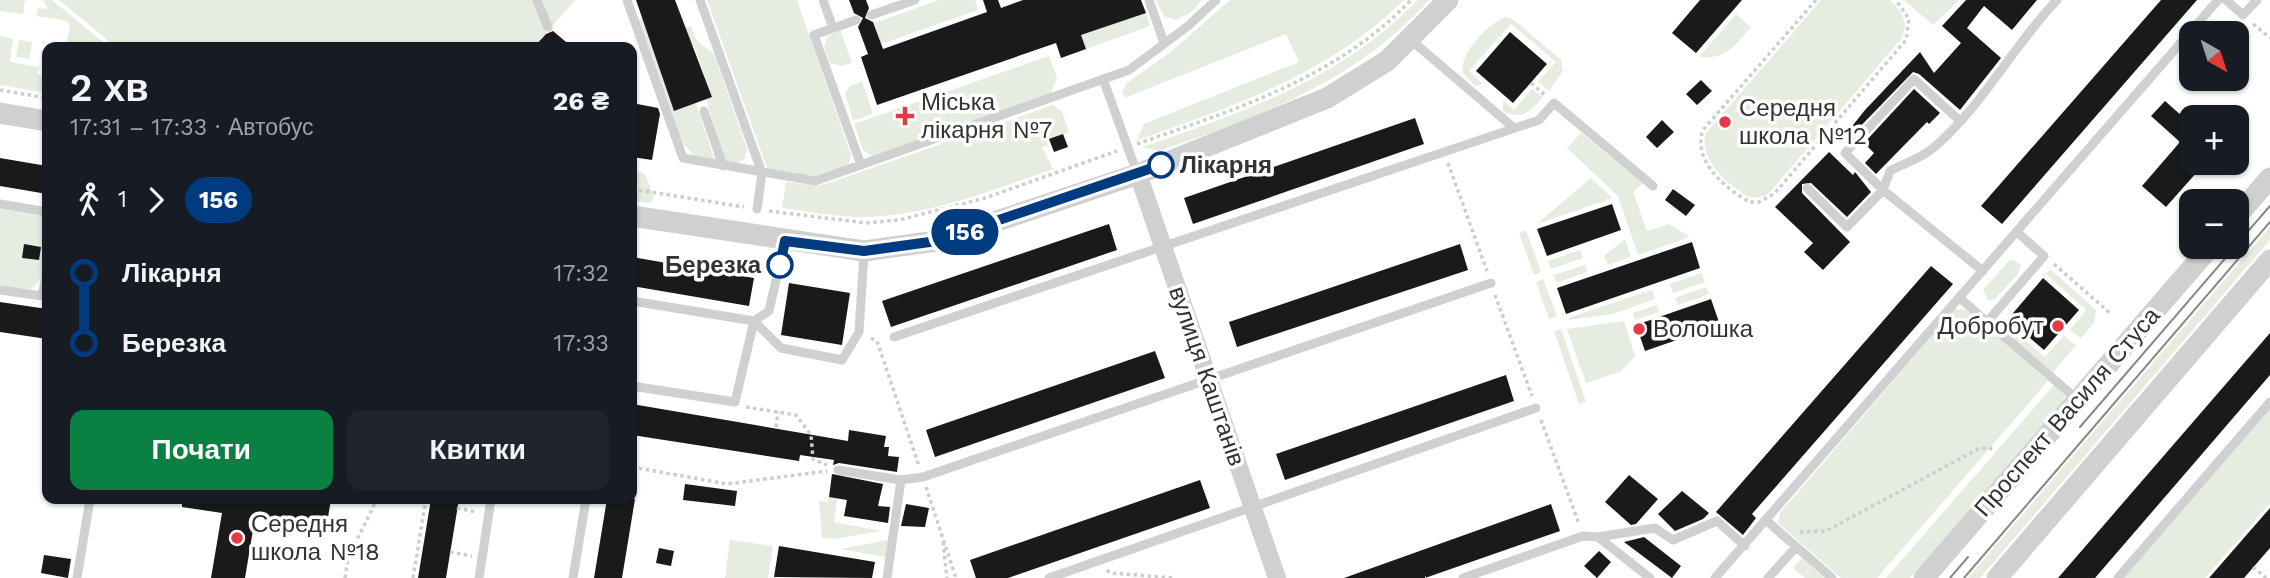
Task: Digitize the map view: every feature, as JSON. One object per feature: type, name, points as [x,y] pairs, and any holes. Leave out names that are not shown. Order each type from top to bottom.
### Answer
[{"type":"street","points":[[637,217],[864,251],[937,241],[1138,174],[1327,98],[1387,61],[1448,0]]},
{"type":"street","points":[[0,113],[42,120]]},
{"type":"street","name":"вулиця Каштанів","points":[[1138,174],[1277,578]]},
{"type":"street","points":[[2249,202],[2270,178]]},
{"type":"street","name":"Проспект Василя Стуса","points":[[1924,578],[2200,259]]},
{"type":"street","points":[[1997,578],[2270,260]]},
{"type":"lane","points":[[537,0],[548,27]]},
{"type":"lane","points":[[627,0],[683,159],[815,181],[1129,70],[1216,0]]},
{"type":"lane","points":[[700,0],[762,173],[757,209]]},
{"type":"lane","points":[[823,0],[833,28]]},
{"type":"lane","points":[[871,15],[915,0]]},
{"type":"lane","points":[[1149,0],[1164,43]]},
{"type":"lane","points":[[1807,188],[1847,227],[1883,190],[1889,172],[1931,150],[1994,83],[2030,28],[2057,0]]},
{"type":"lane","points":[[1715,578],[2218,0]]},
{"type":"lane","points":[[2226,0],[2244,15],[2257,0]]},
{"type":"lane","points":[[856,20],[814,35],[861,164]]},
{"type":"lane","points":[[1410,40],[1514,128]]},
{"type":"lane","points":[[1103,79],[1138,174]]},
{"type":"lane","points":[[1959,120],[1914,79],[1845,153],[1883,190],[1983,271]]},
{"type":"lane","points":[[894,338],[1539,120],[1554,103],[1653,186]]},
{"type":"lane","points":[[704,111],[723,166]]},
{"type":"lane","points":[[0,204],[42,211]]},
{"type":"lane","points":[[1987,322],[2044,256],[2017,232]]},
{"type":"lane","points":[[637,387],[735,401],[754,321],[769,310],[785,241]]},
{"type":"lane","points":[[637,302],[754,321],[781,348],[842,360],[859,332],[864,251]]},
{"type":"lane","points":[[838,470],[901,480],[923,477],[1491,283]]},
{"type":"lane","points":[[0,290],[41,296],[42,292]]},
{"type":"lane","points":[[1960,298],[2078,400]]},
{"type":"lane","points":[[2118,578],[2270,402]]},
{"type":"lane","points":[[1049,578],[1536,408]]},
{"type":"lane","points":[[887,578],[901,480]]},
{"type":"lane","points":[[76,578],[89,504]]},
{"type":"lane","points":[[479,578],[490,504]]},
{"type":"lane","points":[[573,578],[585,504]]},
{"type":"lane","points":[[1463,578],[1583,536],[1598,537],[1655,528],[1673,540],[1717,521],[1745,546]]},
{"type":"lane","points":[[1767,521],[1832,578]]},
{"type":"lane","points":[[1598,537],[1650,578]]},
{"type":"lane","points":[[1768,578],[1796,547]]},
{"type":"path","points":[[637,190],[866,223],[899,219],[985,198],[1245,106],[1312,75],[1349,51],[1411,0]]},
{"type":"path","points":[[1816,0],[1703,131],[1699,141],[1704,162],[1749,202],[1759,202],[1774,194],[1906,40],[1909,19],[1896,0]]},
{"type":"path","points":[[2244,15],[2270,38]]},
{"type":"path","points":[[1531,83],[1554,103]]},
{"type":"path","points":[[0,90],[42,97]]},
{"type":"path","points":[[1443,151],[1583,536]]},
{"type":"path","points":[[2044,256],[2110,313]]},
{"type":"path","points":[[859,332],[877,341],[956,578]]},
{"type":"path","points":[[735,401],[740,405],[796,415],[811,435],[813,459],[838,470]]},
{"type":"path","points":[[775,427],[778,412]]},
{"type":"path","points":[[1767,521],[1788,534],[1826,531],[1980,448],[1996,449]]},
{"type":"path","points":[[637,468],[727,484],[838,470]]},
{"type":"path","points":[[345,578],[348,558],[375,504]]},
{"type":"path","points":[[413,578],[425,504]]},
{"type":"path","points":[[457,508],[488,514]]},
{"type":"path","points":[[942,534],[947,578]]},
{"type":"path","points":[[450,552],[482,557]]},
{"type":"path","points":[[1099,560],[1110,573],[1175,578]]},
{"type":"path","points":[[2253,567],[2266,578]]},
{"type":"shaded area","points":[[0,0],[25,0],[23,14],[0,11]]},
{"type":"shaded area","points":[[39,0],[52,0],[103,42],[67,42],[70,24],[64,20],[36,16],[38,8],[48,9],[44,1]]},
{"type":"shaded area","points":[[59,0],[575,0],[538,42],[110,42]]},
{"type":"shaded area","points":[[707,0],[797,0],[851,155],[848,165],[812,177],[767,168]]},
{"type":"shaded area","points":[[939,0],[975,0],[978,10],[881,44],[874,23]]},
{"type":"shaded area","points":[[1156,0],[1202,0],[1190,13],[1176,20],[1164,16]]},
{"type":"shaded area","points":[[1230,0],[1404,0],[1375,26],[1312,68],[1245,100],[1137,140],[1144,124],[1299,62],[1286,34],[1124,98],[1122,92],[1127,83],[1172,51]]},
{"type":"shaded area","points":[[1417,0],[1429,0],[1371,53],[1304,93],[1269,110],[1159,151],[1142,147],[1253,106],[1324,72],[1357,52],[1388,28]]},
{"type":"shaded area","points":[[1821,0],[1890,0],[1903,17],[1905,27],[1902,38],[1771,191],[1765,196],[1751,198],[1733,187],[1710,162],[1704,143],[1706,133]]},
{"type":"shaded area","points":[[1904,0],[1959,0],[1933,25]]},
{"type":"shaded area","points":[[1146,13],[1150,26],[1086,49],[1081,35]]},
{"type":"shaded area","points":[[1736,14],[1751,27],[1740,40],[1723,54],[1699,57]]},
{"type":"shaded area","points":[[1506,17],[1514,20],[1561,60],[1563,71],[1549,91],[1538,82],[1556,62],[1511,24],[1469,71],[1483,84],[1475,86],[1463,73],[1465,57],[1476,40],[1491,25]]},
{"type":"shaded area","points":[[643,18],[675,110],[696,103],[715,162],[696,157],[680,141],[637,20]]},
{"type":"shaded area","points":[[691,26],[697,41],[714,54],[747,149],[744,159],[736,164],[726,163],[706,99],[712,97],[694,45],[690,46],[684,28]]},
{"type":"shaded area","points":[[840,29],[852,63],[841,66],[830,63],[824,47],[827,37]]},
{"type":"shaded area","points":[[0,36],[13,39],[10,62],[39,67],[37,74],[42,75],[42,92],[0,85]]},
{"type":"shaded area","points":[[19,40],[32,42],[29,59],[16,57]]},
{"type":"shaded area","points":[[1049,56],[1057,78],[1050,95],[873,156],[863,150],[854,124]]},
{"type":"shaded area","points":[[862,81],[873,114],[853,121],[845,93],[850,86]]},
{"type":"shaded area","points":[[1532,89],[1543,97],[1530,111],[1515,115],[1503,111],[1503,100],[1514,110]]},
{"type":"shaded area","points":[[1053,105],[1062,112],[1069,132],[1046,141],[1048,145],[1042,147],[1053,169],[936,207],[887,216],[853,217],[782,208],[786,182],[816,186],[829,183]]},
{"type":"shaded area","points":[[1581,133],[1643,183],[1633,192],[1647,231],[1669,224],[1690,237],[1638,255],[1618,196],[1567,148]]},
{"type":"shaded area","points":[[637,171],[645,174],[654,197],[651,203],[637,202]]},
{"type":"shaded area","points":[[1591,178],[1612,198],[1537,224]]},
{"type":"shaded area","points":[[0,209],[42,216],[42,276],[31,289],[0,287]]},
{"type":"shaded area","points":[[2270,227],[2270,240],[1980,578],[1968,578],[2242,259],[2249,259],[2249,251]]},
{"type":"shaded area","points":[[1526,230],[1541,272],[1534,275],[1519,233]]},
{"type":"shaded area","points":[[1625,239],[1631,257],[1608,265],[1604,256]]},
{"type":"shaded area","points":[[1580,250],[1583,258],[1551,269],[1548,261]]},
{"type":"shaded area","points":[[2014,260],[2021,265],[2017,275],[1994,300],[1988,300],[1983,290],[2009,261]]},
{"type":"shaded area","points":[[1585,265],[1587,272],[1556,283],[1554,275]]},
{"type":"shaded area","points":[[2050,269],[2096,310],[2094,323],[2081,338],[2070,330],[2086,310],[2046,274]]},
{"type":"shaded area","points":[[1702,273],[1705,282],[1673,293],[1670,284]]},
{"type":"shaded area","points":[[1543,279],[1557,316],[1549,319],[1536,282]]},
{"type":"shaded area","points":[[1706,287],[1709,294],[1678,305],[1675,298]]},
{"type":"shaded area","points":[[1652,290],[1655,299],[1613,314],[1568,318]]},
{"type":"shaded area","points":[[1657,305],[1659,312],[1635,320],[1633,313]]},
{"type":"shaded area","points":[[1955,309],[1967,310],[2048,381],[1877,578],[1841,578],[1778,523],[1780,513]]},
{"type":"shaded area","points":[[1624,321],[1635,356],[1621,371],[1586,383],[1567,329]]},
{"type":"shaded area","points":[[2004,322],[2045,357],[2064,336],[2076,345],[2052,373],[1999,327]]},
{"type":"shaded area","points":[[1561,329],[1586,402],[1579,404],[1554,331]]},
{"type":"shaded area","points":[[2054,385],[2067,397],[1910,578],[1886,578]]},
{"type":"shaded area","points":[[2270,409],[2270,503],[2205,578],[2122,578]]},
{"type":"shaded area","points":[[829,497],[837,498],[834,522],[881,531],[834,539],[822,538],[819,501],[828,502]]},
{"type":"shaded area","points":[[730,540],[773,546],[768,578],[725,578]]},
{"type":"shaded area","points":[[888,540],[886,557],[840,549]]},
{"type":"shaded area","points":[[1802,558],[1824,578],[1805,578],[1793,568]]},
{"type":"building","points":[[636,0],[675,0],[712,97],[674,111]]},
{"type":"building","points":[[849,0],[866,0],[869,8],[865,18],[873,22],[883,49],[987,12],[983,0],[998,0],[1001,8],[1023,0],[1141,0],[1146,13],[1081,35],[1086,49],[1061,58],[1056,43],[877,105],[861,57],[868,54],[858,27],[863,18],[854,13]]},
{"type":"building","points":[[1700,0],[1742,0],[1696,53],[1672,33]]},
{"type":"building","points":[[1966,0],[2037,0],[2012,30],[1984,6],[1967,28],[2001,58],[1960,110],[1919,74],[1913,72],[1853,134],[1849,130],[1865,110],[1920,52],[1934,73],[1961,43],[1942,26]]},
{"type":"building","points":[[2161,0],[2197,0],[2002,224],[1981,206]]},
{"type":"building","points":[[553,31],[566,42],[539,42]]},
{"type":"building","points":[[1510,32],[1547,64],[1513,103],[1476,71]]},
{"type":"building","points":[[1701,80],[1712,91],[1697,105],[1686,94]]},
{"type":"building","points":[[1914,89],[1940,113],[1929,124],[1927,122],[1876,174],[1865,163],[1874,153],[1864,143]]},
{"type":"building","points":[[2165,101],[2179,113],[2179,141],[2151,116]]},
{"type":"building","points":[[637,104],[658,108],[660,114],[652,160],[637,158]]},
{"type":"building","points":[[1415,118],[1424,144],[1193,224],[1184,198]]},
{"type":"building","points":[[1662,120],[1674,132],[1657,148],[1646,137]]},
{"type":"building","points":[[1063,134],[1068,147],[1054,152],[1049,139]]},
{"type":"building","points":[[2179,143],[2179,175],[2194,175],[2179,189],[2166,207],[2142,186]]},
{"type":"building","points":[[1829,152],[1853,175],[1855,172],[1871,192],[1847,217],[1811,183],[1802,184],[1802,193],[1850,242],[1823,270],[1804,252],[1813,243],[1775,207]]},
{"type":"building","points":[[0,158],[42,165],[42,193],[0,186]]},
{"type":"building","points":[[1673,189],[1695,205],[1686,216],[1665,200]]},
{"type":"building","points":[[1612,204],[1621,230],[1547,256],[1537,229]]},
{"type":"building","points":[[1109,224],[1117,250],[891,327],[882,301]]},
{"type":"building","points":[[1692,242],[1700,268],[1566,314],[1557,288]]},
{"type":"building","points":[[24,244],[41,247],[39,260],[22,258]]},
{"type":"building","points":[[1460,244],[1468,270],[1237,347],[1229,322]]},
{"type":"building","points":[[637,258],[754,278],[749,306],[637,287]]},
{"type":"building","points":[[1931,266],[1953,284],[1752,514],[1756,518],[1743,535],[1716,512]]},
{"type":"building","points":[[2043,278],[2079,310],[2044,350],[2008,319]]},
{"type":"building","points":[[789,283],[850,293],[842,345],[781,335]]},
{"type":"building","points":[[1711,299],[1720,325],[1645,351],[1636,325]]},
{"type":"building","points":[[0,302],[42,308],[42,338],[0,332]]},
{"type":"building","points":[[2270,333],[2270,375],[2095,578],[2058,578]]},
{"type":"building","points":[[1155,351],[1165,378],[935,457],[926,430]]},
{"type":"building","points":[[1506,375],[1514,401],[1285,480],[1276,454]]},
{"type":"building","points":[[637,405],[848,441],[849,430],[886,436],[884,447],[889,447],[888,456],[899,457],[897,472],[839,463],[833,465],[834,460],[800,455],[799,461],[637,436]]},
{"type":"building","points":[[832,474],[883,484],[878,506],[890,507],[888,523],[844,516],[847,500],[829,497]]},
{"type":"building","points":[[1629,475],[1658,499],[1636,524],[1631,525],[1605,502]]},
{"type":"building","points":[[1200,480],[1210,508],[1008,578],[976,578],[970,560]]},
{"type":"building","points":[[685,484],[737,491],[735,506],[683,500]]},
{"type":"building","points":[[1682,491],[1709,513],[1703,519],[1675,531],[1658,514]]},
{"type":"building","points":[[182,504],[330,504],[326,530],[255,518],[245,578],[211,578],[222,513],[182,507]]},
{"type":"building","points":[[430,504],[458,504],[446,578],[418,578]]},
{"type":"building","points":[[606,504],[634,504],[622,578],[594,578]]},
{"type":"building","points":[[906,504],[929,508],[925,527],[901,526]]},
{"type":"building","points":[[1551,504],[1560,531],[1425,578],[1344,578]]},
{"type":"building","points":[[2270,508],[2270,548],[2244,578],[2209,578]]},
{"type":"building","points":[[1644,537],[1681,566],[1672,578],[1624,542]]},
{"type":"building","points":[[779,546],[875,562],[872,578],[774,577]]},
{"type":"building","points":[[659,548],[674,551],[671,566],[656,563]]},
{"type":"building","points":[[1599,551],[1611,562],[1597,578],[1584,566]]},
{"type":"building","points":[[44,555],[71,559],[68,578],[41,573]]},
{"type":"tram line","points":[[2249,230],[2270,206]]},
{"type":"tram line","points":[[1964,578],[2270,222]]},
{"type":"tram line","points":[[2080,427],[2225,259]]},
{"type":"tram line","points":[[1950,578],[1968,557]]},
{"type":"bus line","name":"156","points":[[780,265],[785,241],[864,251],[937,241],[1161,165]]},
{"type":"place","name":"Міська лікарня №7","points":[[905,116]]},
{"type":"place","name":"Середня школа №12","points":[[1725,122]]},
{"type":"place","name":"Лікарня","points":[[1161,165]]},
{"type":"place","name":"Березка","points":[[780,265]]},
{"type":"place","name":"Добробут","points":[[2058,326]]},
{"type":"place","name":"Волошка","points":[[1639,329]]},
{"type":"place","name":"Середня школа №18","points":[[237,538]]}]
